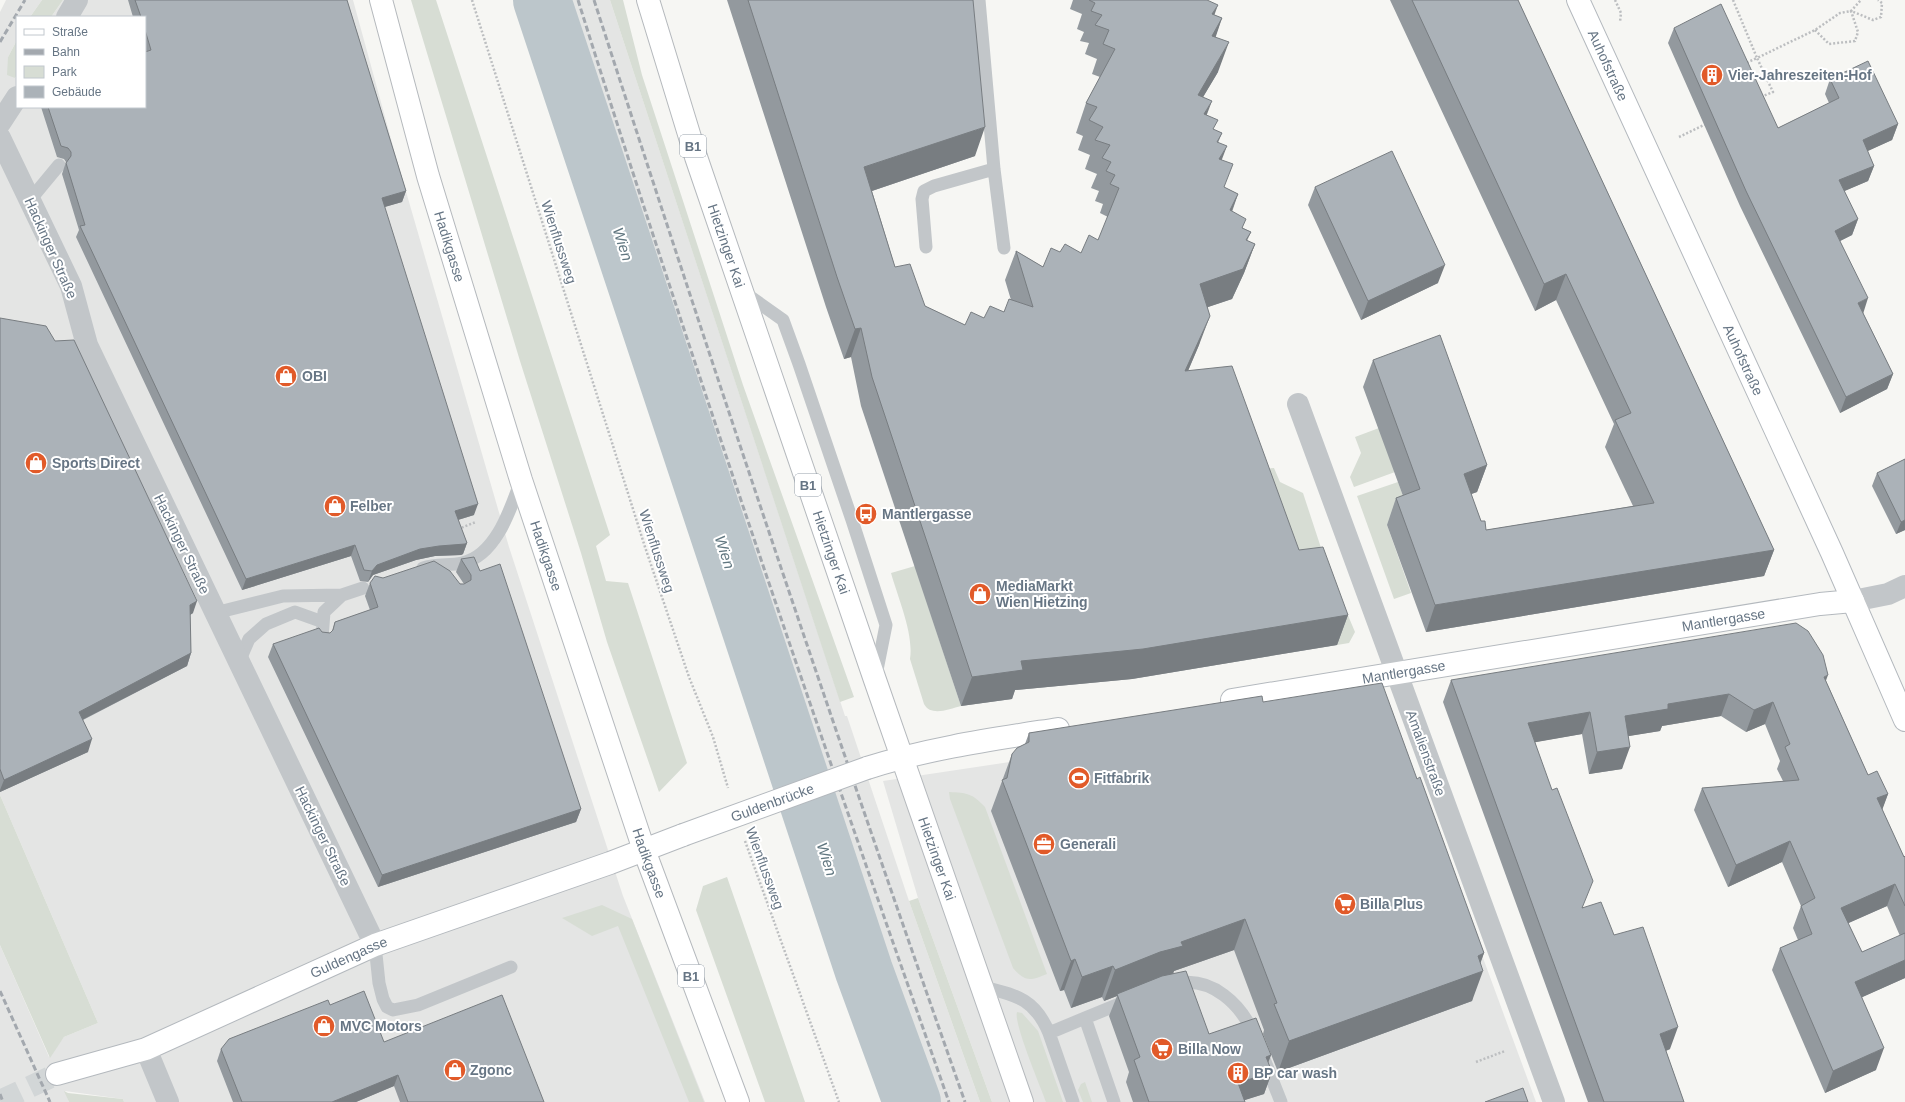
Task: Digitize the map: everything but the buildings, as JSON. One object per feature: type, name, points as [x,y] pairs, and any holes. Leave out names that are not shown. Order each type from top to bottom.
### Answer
[{"type":"street","points":[[68,16],[77,0]]},
{"type":"street","name":"Hadikgasse","points":[[381,0],[428,176],[521,480],[644,850],[738,1102]]},
{"type":"street","name":"Hietzinger Kai","points":[[648,0],[696,157],[980,986],[1022,1102]]},
{"type":"street","name":"Auhofstraße","points":[[1578,0],[1853,601],[1905,720]]},
{"type":"street","points":[[0,123],[16,99]]},
{"type":"street","name":"Hackinger Straße","points":[[0,138],[70,286],[87,345],[375,945]]},
{"type":"street","name":"Amalienstraße","points":[[1298,404],[1554,1102]]},
{"type":"street","name":"Mantlergasse","points":[[1210,704],[1820,604],[1853,601],[1888,594],[1905,586]]},
{"type":"street","points":[[902,757],[951,746],[1076,726]]},
{"type":"street","name":"Guldenbrücke","points":[[644,850],[867,768],[902,757]]},
{"type":"street","name":"Guldengasse","points":[[57,1074],[146,1049],[375,945],[644,850]]},
{"type":"street","points":[[146,1049],[168,1102]]},
{"type":"lane","points":[[979,0],[994,169],[1004,248]]},
{"type":"lane","points":[[30,200],[59,165]]},
{"type":"lane","points":[[926,247],[922,199],[924,191],[934,186],[994,169]]},
{"type":"lane","points":[[742,290],[783,320],[847,505],[886,625],[875,680]]},
{"type":"lane","points":[[411,571],[432,565],[463,563],[480,555],[500,531],[510,512],[521,480]]},
{"type":"lane","points":[[432,565],[452,578]]},
{"type":"lane","points":[[215,613],[283,596],[342,595],[363,588]]},
{"type":"lane","points":[[322,638],[324,612],[342,595]]},
{"type":"lane","points":[[239,662],[249,639],[266,624],[295,612],[323,622]]},
{"type":"lane","points":[[375,945],[382,999],[387,1007],[393,1010],[418,1005],[511,966]]},
{"type":"lane","points":[[1164,987],[1176,984],[1200,984],[1212,988],[1235,1004],[1244,1013],[1250,1024],[1281,1102]]},
{"type":"lane","points":[[980,986],[1014,995],[1026,1001],[1038,1012],[1049,1032],[1073,1102]]},
{"type":"lane","points":[[1049,1032],[1138,996]]},
{"type":"lane","points":[[1085,1018],[1114,1102]]},
{"type":"path","name":"Wienflussweg","points":[[472,0],[645,547],[689,677],[713,737],[728,789]]},
{"type":"path","points":[[1733,0],[1773,92],[1758,99]]},
{"type":"path","points":[[1851,11],[1860,0]]},
{"type":"path","points":[[1744,63],[1815,30],[1840,13],[1851,11],[1862,17],[1873,20],[1881,17],[1883,10],[1882,3],[1878,0]]},
{"type":"path","points":[[1815,30],[1829,44],[1843,44],[1855,41],[1858,32],[1851,11]]},
{"type":"path","points":[[1679,137],[1708,123]]},
{"type":"path","points":[[457,530],[479,520]]},
{"type":"path","name":"Wienflussweg","points":[[744,840],[839,1102]]},
{"type":"shaded area","points":[[6,0],[42,0],[31,16],[16,16],[16,42],[8,57],[15,78],[16,76],[16,108],[146,108],[146,16],[52,16],[63,0],[353,0],[396,157],[509,547],[623,896],[705,1102],[124,1102],[123,1099],[65,1091],[69,1102],[0,1102],[0,945],[49,1057],[64,1037],[98,1023],[0,795],[0,12]]},
{"type":"shaded area","points":[[565,0],[610,0],[845,716],[847,716],[909,901],[980,1102],[936,1102],[800,716],[662,304]]},
{"type":"shaded area","points":[[1390,705],[1536,1102],[992,1102],[918,898],[883,781]]},
{"type":"green space","points":[[42,0],[63,0],[52,16],[31,16]]},
{"type":"green space","points":[[411,0],[436,0],[610,535],[596,546],[606,581],[628,583],[687,763],[659,792],[607,642]]},
{"type":"green space","points":[[610,0],[623,0],[642,75],[743,385],[854,697],[840,702]]},
{"type":"green space","points":[[16,42],[15,78],[7,75],[8,57]]},
{"type":"green space","points":[[1379,428],[1395,472],[1354,487],[1350,477],[1361,453],[1355,437]]},
{"type":"green space","points":[[1274,468],[1280,482],[1303,493],[1325,560],[1285,570],[1249,470]]},
{"type":"green space","points":[[1398,482],[1410,516],[1387,525],[1411,593],[1394,599],[1357,496]]},
{"type":"green space","points":[[915,566],[961,706],[936,711],[927,708],[924,704],[910,659],[911,649],[908,627],[891,573]]},
{"type":"green space","points":[[1331,575],[1355,632],[1349,643],[1337,645]]},
{"type":"green space","points":[[949,792],[973,796],[985,807],[1047,974],[1028,979],[1021,976],[1013,968],[950,799]]},
{"type":"green space","points":[[0,795],[98,1023],[64,1037],[50,1058],[0,945]]},
{"type":"green space","points":[[727,877],[805,1102],[765,1102],[696,910],[703,886]]},
{"type":"green space","points":[[918,898],[992,1102],[980,1102],[909,901]]},
{"type":"green space","points":[[602,905],[632,919],[704,1102],[689,1102],[618,926],[592,936],[562,918]]},
{"type":"green space","points":[[1017,1012],[1022,1013],[1038,1031],[1063,1102],[1046,1102],[1023,1041],[1019,1028]]},
{"type":"green space","points":[[1085,1082],[1092,1102],[1083,1102],[1078,1090],[1081,1084]]},
{"type":"green space","points":[[64,1091],[68,1093],[123,1099],[124,1102],[69,1102]]},
{"type":"waterway","name":"Wien","points":[[542,0],[864,971],[912,1102]]},
{"type":"tunnel","points":[[0,1101],[57,1074]]},
{"type":"railway","points":[[0,42],[25,0]]},
{"type":"railway","points":[[578,0],[712,415],[949,1102]]},
{"type":"railway","points":[[594,0],[776,552],[869,827],[965,1102]]},
{"type":"railway","points":[[0,991],[50,1102]]},
{"type":"railway","points":[[0,1094],[3,1102]]},
{"type":"place","name":"Vier-Jahreszeiten-Hof","points":[[1712,75]]},
{"type":"place","name":"OBI","points":[[286,376]]},
{"type":"place","name":"Sports Direct","points":[[36,463]]},
{"type":"place","name":"Felber","points":[[335,506]]},
{"type":"place","name":"Mantlergasse","points":[[866,514]]},
{"type":"place","name":"MediaMarkt Wien Hietzing","points":[[980,594]]},
{"type":"place","name":"Fitfabrik","points":[[1079,778]]},
{"type":"place","name":"Generali","points":[[1044,844]]},
{"type":"place","name":"Billa Plus","points":[[1345,904]]},
{"type":"place","name":"MVC Motors","points":[[324,1026]]},
{"type":"place","name":"Billa Now","points":[[1162,1049]]},
{"type":"place","name":"Zgonc","points":[[455,1070]]},
{"type":"place","name":"BP car wash","points":[[1238,1073]]}]
